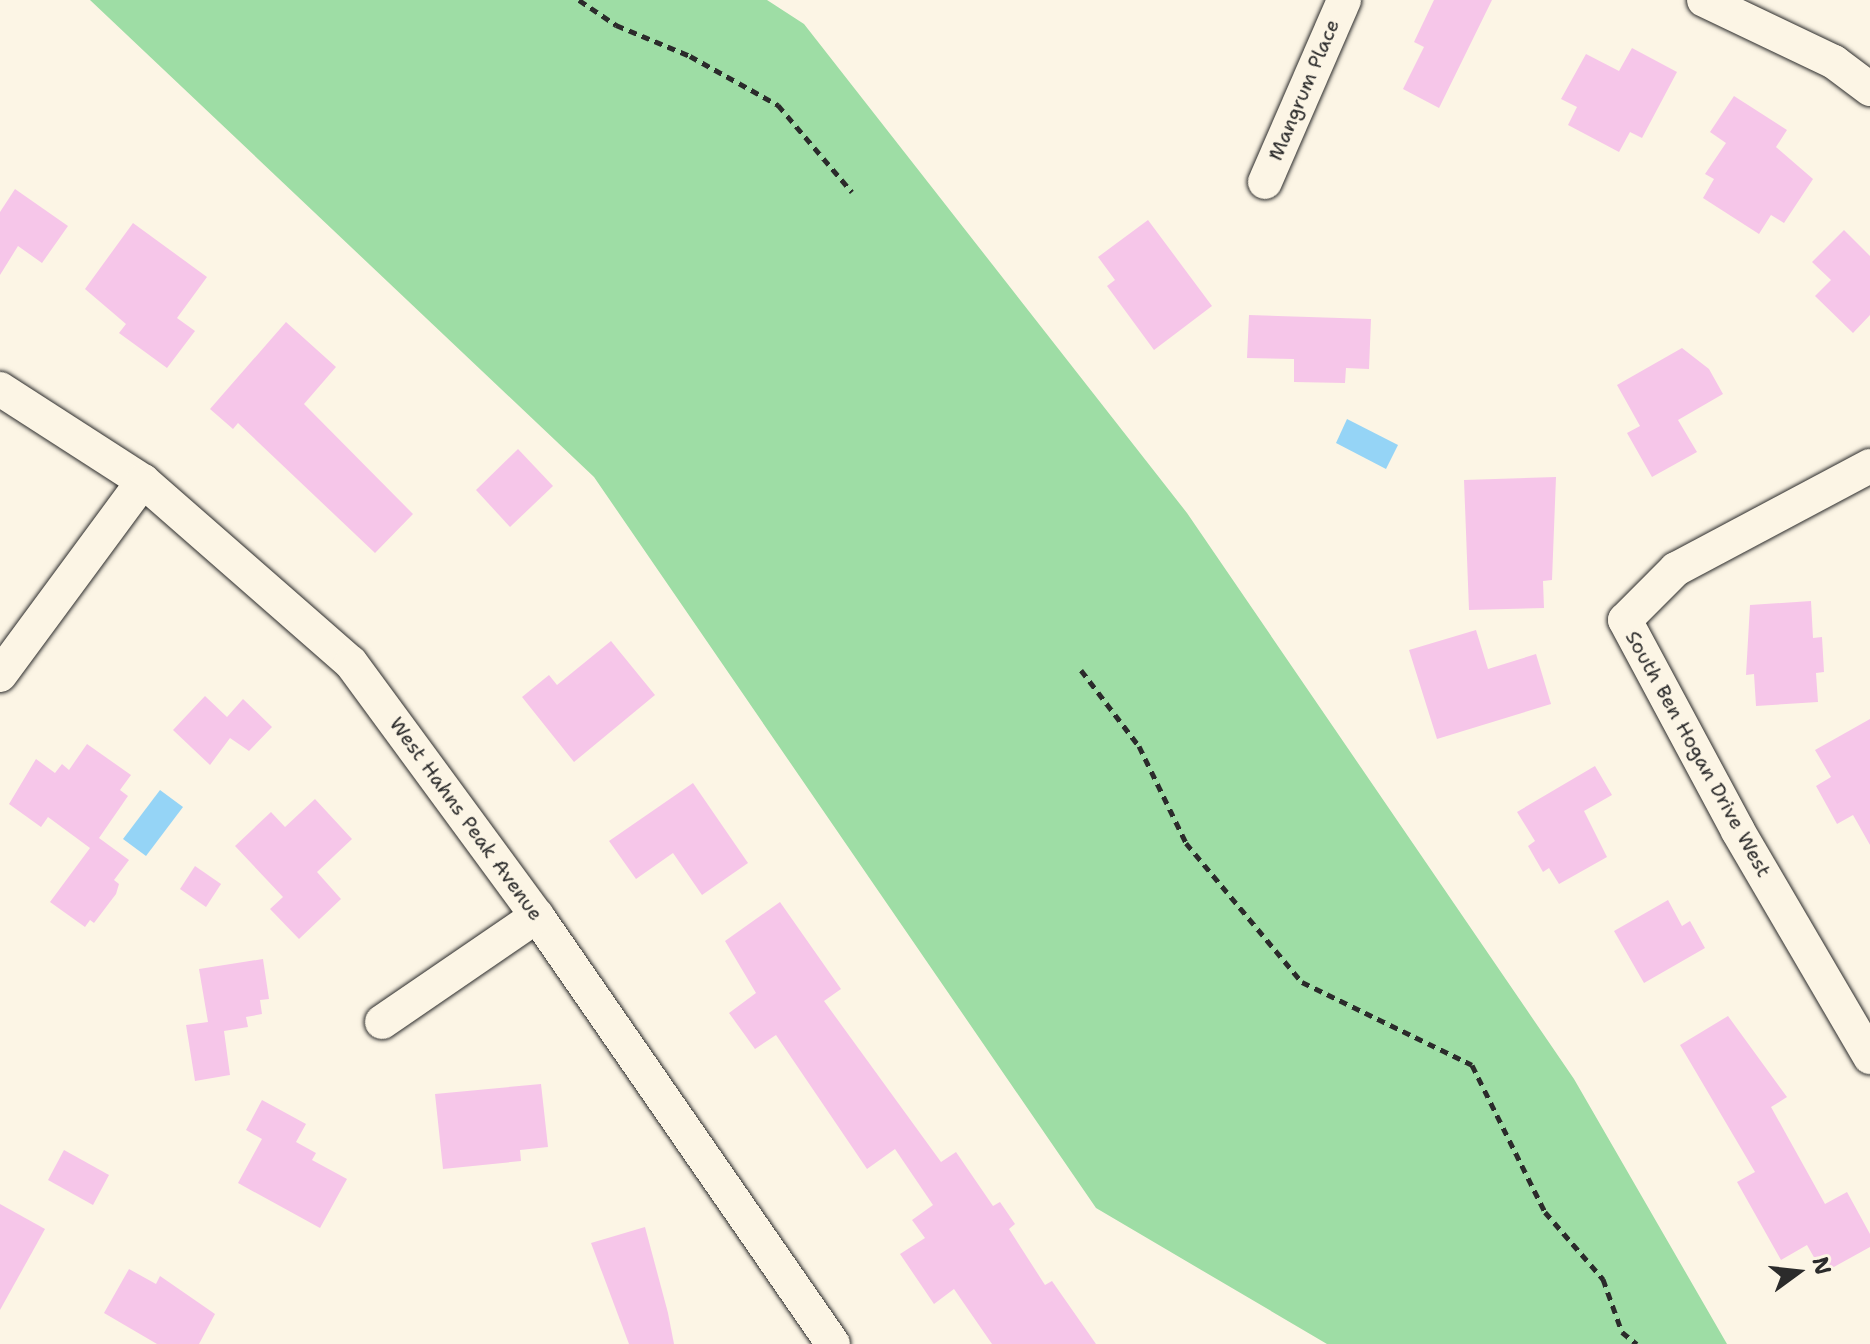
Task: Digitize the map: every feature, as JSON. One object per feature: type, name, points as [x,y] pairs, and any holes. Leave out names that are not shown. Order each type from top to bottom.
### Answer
[{"type":"street","name":"Mangrum Place","points":[[1265,182],[1344,0]]},
{"type":"street","points":[[1704,0],[1834,62],[1870,89]]},
{"type":"street","name":"West Hahns Peak Avenue","points":[[0,389],[143,481],[351,663],[537,916],[816,1338]]},
{"type":"street","name":"South Ben Hogan Drive West","points":[[1870,466],[1676,569],[1625,620],[1738,831],[1870,1057]]},
{"type":"street","points":[[0,675],[143,481]]},
{"type":"street","points":[[382,1022],[537,916]]},
{"type":"path","points":[[579,0],[616,25],[690,56],[778,105],[852,192]]},
{"type":"path","points":[[1081,670],[1139,746],[1186,843],[1302,982],[1472,1065],[1545,1212],[1603,1279],[1622,1332],[1637,1344]]},
{"type":"green space","points":[[90,0],[767,0],[804,24],[1187,513],[1574,1079],[1727,1344],[1327,1344],[1096,1208],[594,477]]},
{"type":"water","points":[[1347,419],[1398,445],[1386,469],[1336,443]]},
{"type":"water","points":[[160,790],[183,807],[146,856],[123,839]]},
{"type":"building","points":[[1434,0],[1492,0],[1439,108],[1403,89],[1424,47],[1414,42]]},
{"type":"building","points":[[1632,48],[1677,72],[1642,138],[1630,132],[1619,152],[1568,125],[1577,107],[1561,99],[1586,54],[1619,71]]},
{"type":"building","points":[[1734,96],[1787,130],[1776,147],[1813,179],[1784,223],[1771,215],[1759,234],[1703,198],[1714,179],[1705,174],[1726,143],[1710,132]]},
{"type":"building","points":[[15,189],[68,226],[42,263],[18,246],[0,275],[0,212]]},
{"type":"building","points":[[1148,220],[1212,306],[1154,350],[1107,286],[1115,280],[1098,257]]},
{"type":"building","points":[[133,223],[207,277],[177,318],[195,331],[167,368],[119,333],[126,324],[85,289]]},
{"type":"building","points":[[1844,230],[1870,256],[1870,315],[1853,333],[1815,296],[1831,280],[1812,262]]},
{"type":"building","points":[[1249,315],[1371,319],[1369,369],[1346,368],[1345,383],[1294,382],[1294,359],[1247,358]]},
{"type":"building","points":[[286,322],[336,367],[304,404],[413,514],[375,553],[238,423],[233,429],[210,409]]},
{"type":"building","points":[[1682,348],[1709,369],[1723,394],[1678,420],[1697,452],[1652,477],[1627,433],[1640,426],[1617,385]]},
{"type":"building","points":[[518,449],[553,486],[510,527],[476,490]]},
{"type":"building","points":[[1556,477],[1552,580],[1543,581],[1544,608],[1469,610],[1464,480]]},
{"type":"building","points":[[1811,601],[1813,638],[1822,637],[1824,672],[1816,673],[1818,702],[1756,706],[1754,674],[1746,675],[1750,605]]},
{"type":"building","points":[[1476,630],[1488,669],[1536,654],[1551,704],[1437,739],[1409,650]]},
{"type":"building","points":[[611,641],[655,695],[574,762],[522,697],[549,675],[557,685]]},
{"type":"building","points":[[205,696],[227,717],[243,699],[272,727],[249,751],[230,738],[210,765],[173,730]]},
{"type":"building","points":[[1870,719],[1870,845],[1853,815],[1837,824],[1816,786],[1831,777],[1815,750]]},
{"type":"building","points":[[87,744],[131,775],[120,790],[128,796],[99,838],[129,860],[114,880],[119,884],[116,894],[94,923],[90,920],[85,927],[50,902],[90,848],[48,817],[41,827],[9,804],[36,759],[55,773],[62,764],[69,770]]},
{"type":"building","points":[[1595,766],[1612,795],[1584,811],[1607,857],[1559,884],[1549,868],[1543,872],[1528,846],[1535,841],[1517,812]]},
{"type":"building","points":[[693,783],[748,863],[702,895],[673,853],[636,879],[609,841]]},
{"type":"building","points":[[315,799],[352,839],[317,872],[341,899],[299,939],[270,909],[283,897],[235,846],[271,812],[285,827]]},
{"type":"building","points":[[195,866],[221,884],[206,907],[180,889]]},
{"type":"building","points":[[1668,900],[1682,926],[1690,921],[1705,948],[1644,983],[1614,931]]},
{"type":"building","points":[[780,902],[841,989],[824,1001],[941,1162],[956,1152],[993,1206],[1000,1202],[1015,1224],[1009,1229],[1045,1285],[1052,1281],[1096,1344],[992,1344],[954,1289],[934,1304],[900,1254],[925,1238],[912,1220],[933,1205],[895,1149],[867,1169],[776,1035],[755,1049],[729,1013],[756,993],[725,941]]},
{"type":"building","points":[[263,959],[269,999],[260,1000],[262,1014],[246,1017],[248,1027],[224,1031],[230,1075],[195,1081],[186,1025],[208,1022],[199,969]]},
{"type":"building","points":[[1728,1016],[1787,1097],[1771,1107],[1825,1204],[1847,1192],[1870,1234],[1870,1247],[1823,1273],[1807,1245],[1781,1260],[1737,1182],[1755,1172],[1680,1045]]},
{"type":"building","points":[[541,1084],[548,1147],[520,1150],[521,1161],[443,1169],[435,1094]]},
{"type":"building","points":[[262,1100],[306,1124],[296,1142],[316,1153],[312,1160],[347,1179],[320,1228],[238,1183],[262,1139],[246,1130]]},
{"type":"building","points":[[64,1150],[109,1175],[93,1205],[48,1180]]},
{"type":"building","points":[[0,1204],[45,1229],[0,1310]]},
{"type":"building","points":[[645,1227],[674,1344],[629,1344],[591,1243]]},
{"type":"building","points":[[129,1269],[156,1284],[160,1276],[215,1314],[199,1344],[157,1344],[104,1313]]}]
